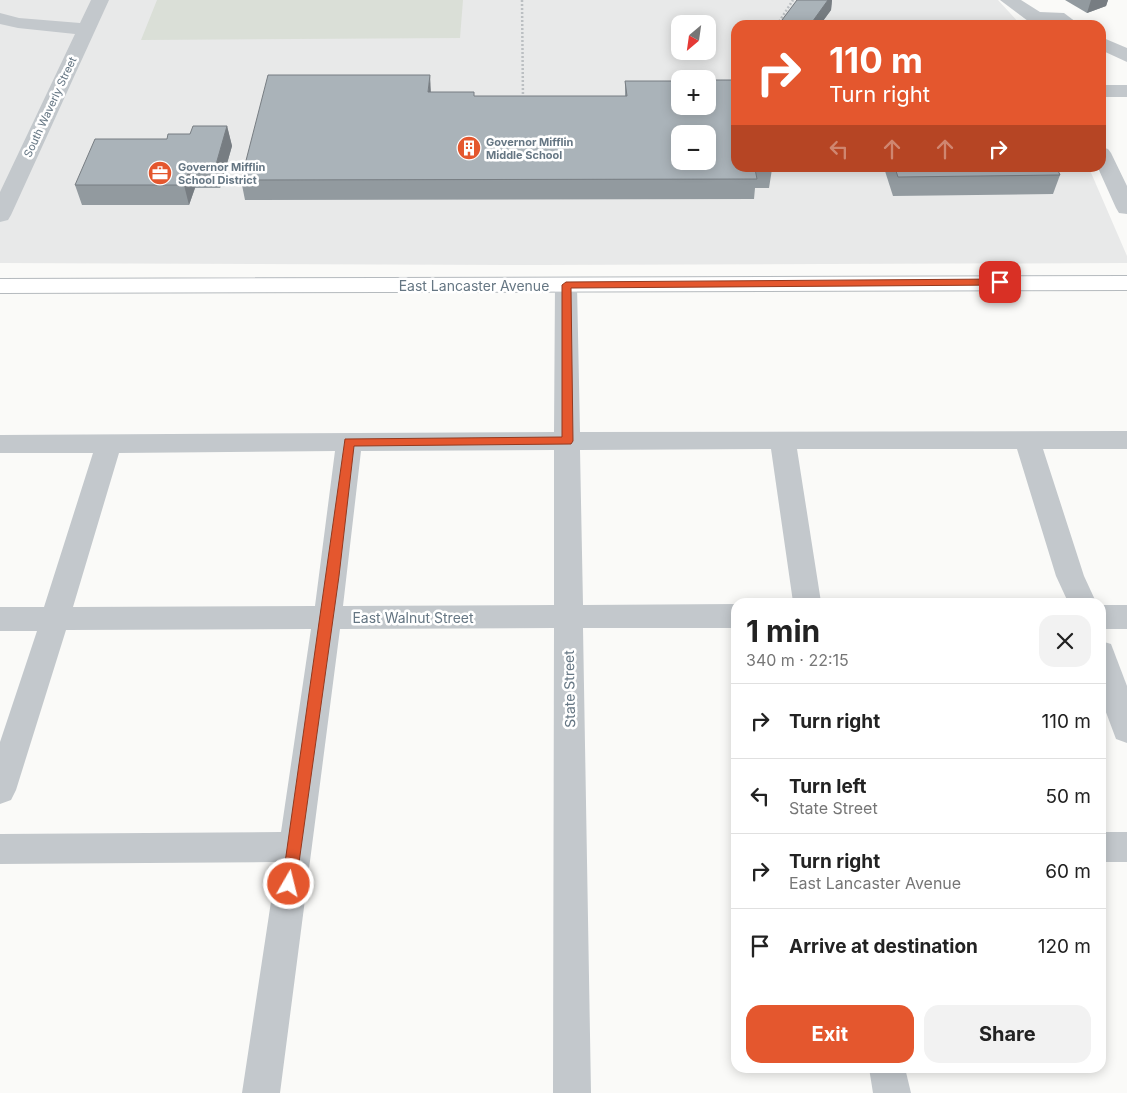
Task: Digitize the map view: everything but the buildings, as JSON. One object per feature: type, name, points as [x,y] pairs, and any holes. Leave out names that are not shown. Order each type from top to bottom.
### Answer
[{"type":"main road","name":"East Lancaster Avenue","points":[[0,286],[1127,283]]},
{"type":"street","name":"South Waverly Street","points":[[0,215],[100,0]]},
{"type":"street","points":[[1009,0],[1034,20]]},
{"type":"street","points":[[1045,20],[1058,17],[1063,20]]},
{"type":"street","points":[[0,18],[18,23],[86,29]]},
{"type":"street","points":[[1106,45],[1127,56]]},
{"type":"street","points":[[1106,91],[1127,91]]},
{"type":"street","points":[[1106,164],[1127,208]]},
{"type":"street","name":"State Street","points":[[566,285],[572,1093]]},
{"type":"street","points":[[783,440],[806,598]]},
{"type":"street","points":[[1027,440],[1070,576],[1080,598]]},
{"type":"street","points":[[0,444],[1127,440]]},
{"type":"street","points":[[261,1093],[349,442]]},
{"type":"street","points":[[0,790],[109,443]]},
{"type":"street","name":"East Walnut Street","points":[[0,619],[731,616]]},
{"type":"street","points":[[1106,617],[1127,617]]},
{"type":"street","points":[[1106,668],[1127,730]]},
{"type":"street","points":[[0,849],[294,847]]},
{"type":"street","points":[[1106,847],[1127,847]]},
{"type":"street","points":[[888,1073],[892,1093]]},
{"type":"path","points":[[522,0],[523,105]]},
{"type":"path","points":[[780,20],[793,0]]},
{"type":"shaded area","points":[[0,0],[998,0],[1016,20],[731,20],[731,172],[1091,172],[1127,256],[1127,263],[537,265],[0,263]]},
{"type":"shaded area","points":[[157,0],[463,0],[460,38],[141,40]]},
{"type":"place","name":"Governor Mifflin Middle School","points":[[469,148]]},
{"type":"place","name":"Governor Mifflin School District","points":[[160,173]]},
{"type":"route","points":[[289,884],[333,576],[349,442],[567,441],[566,285],[1000,282]]}]
